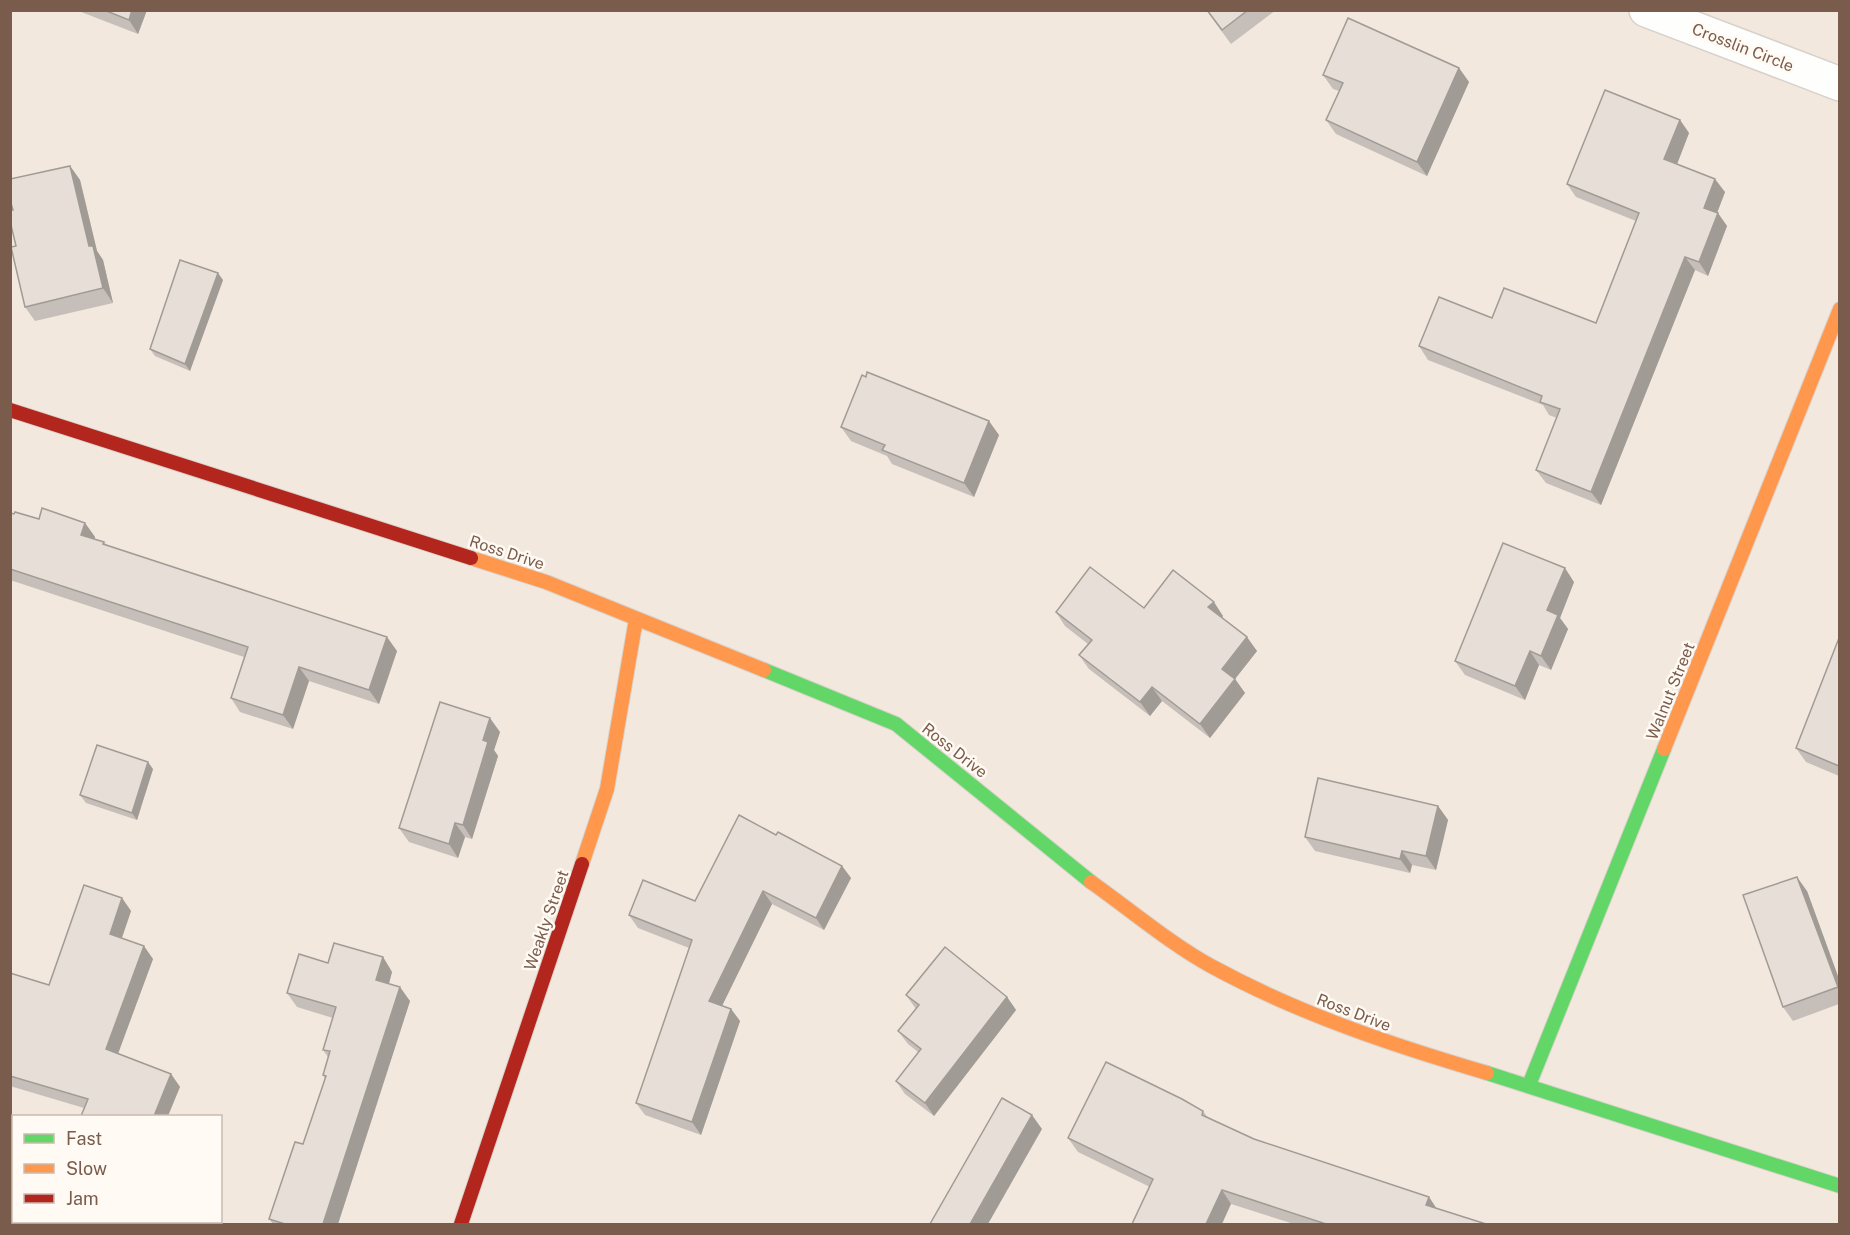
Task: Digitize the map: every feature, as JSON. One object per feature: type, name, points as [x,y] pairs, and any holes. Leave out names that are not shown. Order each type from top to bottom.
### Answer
[{"type":"street","name":"Crosslin Circle","points":[[1646,10],[1839,84]]},
{"type":"street","name":"Walnut Street","points":[[1528,1085],[1783,456],[1839,309]]},
{"type":"street","name":"Ross Drive","points":[[10,410],[546,582],[896,724],[1086,878],[1209,965],[1293,1006],[1383,1042],[1528,1085],[1839,1186]]},
{"type":"street","name":"Weakly Street","points":[[461,1224],[607,789],[636,619]]},
{"type":"shaded area","points":[[10,11],[1839,11],[1839,1224],[11,1224]]},
{"type":"building","points":[[104,10],[132,10],[129,20]]},
{"type":"building","points":[[1207,10],[1248,10],[1222,30]]},
{"type":"building","points":[[1348,18],[1459,68],[1417,162],[1326,120],[1343,83],[1323,75]]},
{"type":"building","points":[[1605,90],[1680,120],[1664,159],[1715,179],[1704,208],[1718,213],[1699,262],[1685,257],[1591,492],[1536,470],[1560,409],[1540,402],[1542,396],[1419,346],[1439,297],[1492,318],[1504,288],[1596,323],[1639,213],[1567,184]]},
{"type":"building","points":[[70,166],[89,246],[93,246],[103,288],[25,307],[11,247],[16,246],[10,221],[10,210],[13,210],[10,200],[10,179]]},
{"type":"building","points":[[180,260],[218,273],[185,364],[150,349]]},
{"type":"building","points":[[867,372],[989,421],[964,483],[882,450],[885,445],[841,427],[862,375],[866,377]]},
{"type":"building","points":[[42,508],[85,523],[81,535],[104,542],[103,544],[387,637],[369,690],[299,667],[283,715],[231,698],[248,647],[10,569],[10,513],[15,512],[39,519]]},
{"type":"building","points":[[1503,543],[1565,568],[1547,610],[1558,615],[1541,656],[1530,651],[1515,686],[1455,661]]},
{"type":"building","points":[[1090,567],[1144,608],[1173,570],[1214,602],[1208,607],[1247,637],[1222,669],[1235,679],[1200,724],[1152,687],[1140,702],[1079,655],[1092,640],[1056,612]]},
{"type":"building","points":[[1839,638],[1839,766],[1796,748]]},
{"type":"building","points":[[440,702],[490,718],[483,740],[488,742],[463,825],[455,823],[449,844],[399,828]]},
{"type":"building","points":[[97,745],[148,762],[132,813],[80,795]]},
{"type":"building","points":[[1318,778],[1438,806],[1426,856],[1402,851],[1400,859],[1305,837]]},
{"type":"building","points":[[739,815],[776,835],[778,832],[842,866],[816,918],[763,891],[709,1001],[731,1009],[692,1122],[636,1103],[692,940],[629,915],[643,880],[695,901]]},
{"type":"building","points":[[1797,877],[1838,987],[1783,1007],[1743,895]]},
{"type":"building","points":[[84,885],[122,898],[110,934],[144,946],[106,1049],[171,1074],[154,1115],[81,1115],[88,1099],[10,1076],[10,973],[49,985]]},
{"type":"building","points":[[334,943],[383,957],[376,980],[400,987],[323,1224],[285,1224],[269,1219],[295,1142],[303,1144],[326,1076],[323,1075],[330,1051],[323,1050],[336,1007],[287,993],[299,954],[328,963]]},
{"type":"building","points":[[945,947],[1007,997],[925,1103],[896,1081],[921,1049],[898,1031],[919,1005],[906,995]]},
{"type":"building","points":[[1106,1062],[1182,1099],[1203,1111],[1202,1115],[1254,1139],[1429,1197],[1426,1205],[1486,1224],[1326,1224],[1222,1190],[1206,1224],[1132,1224],[1153,1179],[1068,1138]]},
{"type":"building","points":[[1002,1098],[1032,1115],[970,1224],[930,1224]]},
{"type":"traffic: fast","points":[[764,670],[896,724],[1091,882]]},
{"type":"traffic: fast","points":[[1529,1085],[1664,749]]},
{"type":"traffic: fast","points":[[1487,1073],[1840,1186]]},
{"type":"traffic: slow","points":[[1664,749],[1840,309]]},
{"type":"traffic: slow","points":[[471,558],[546,582],[764,670]]},
{"type":"traffic: slow","points":[[582,864],[607,789],[636,619]]},
{"type":"traffic: slow","points":[[1091,882],[1181,948],[1244,983],[1346,1027],[1487,1073]]},
{"type":"traffic: jam","points":[[10,410],[471,558]]},
{"type":"traffic: jam","points":[[461,1224],[582,864]]}]
